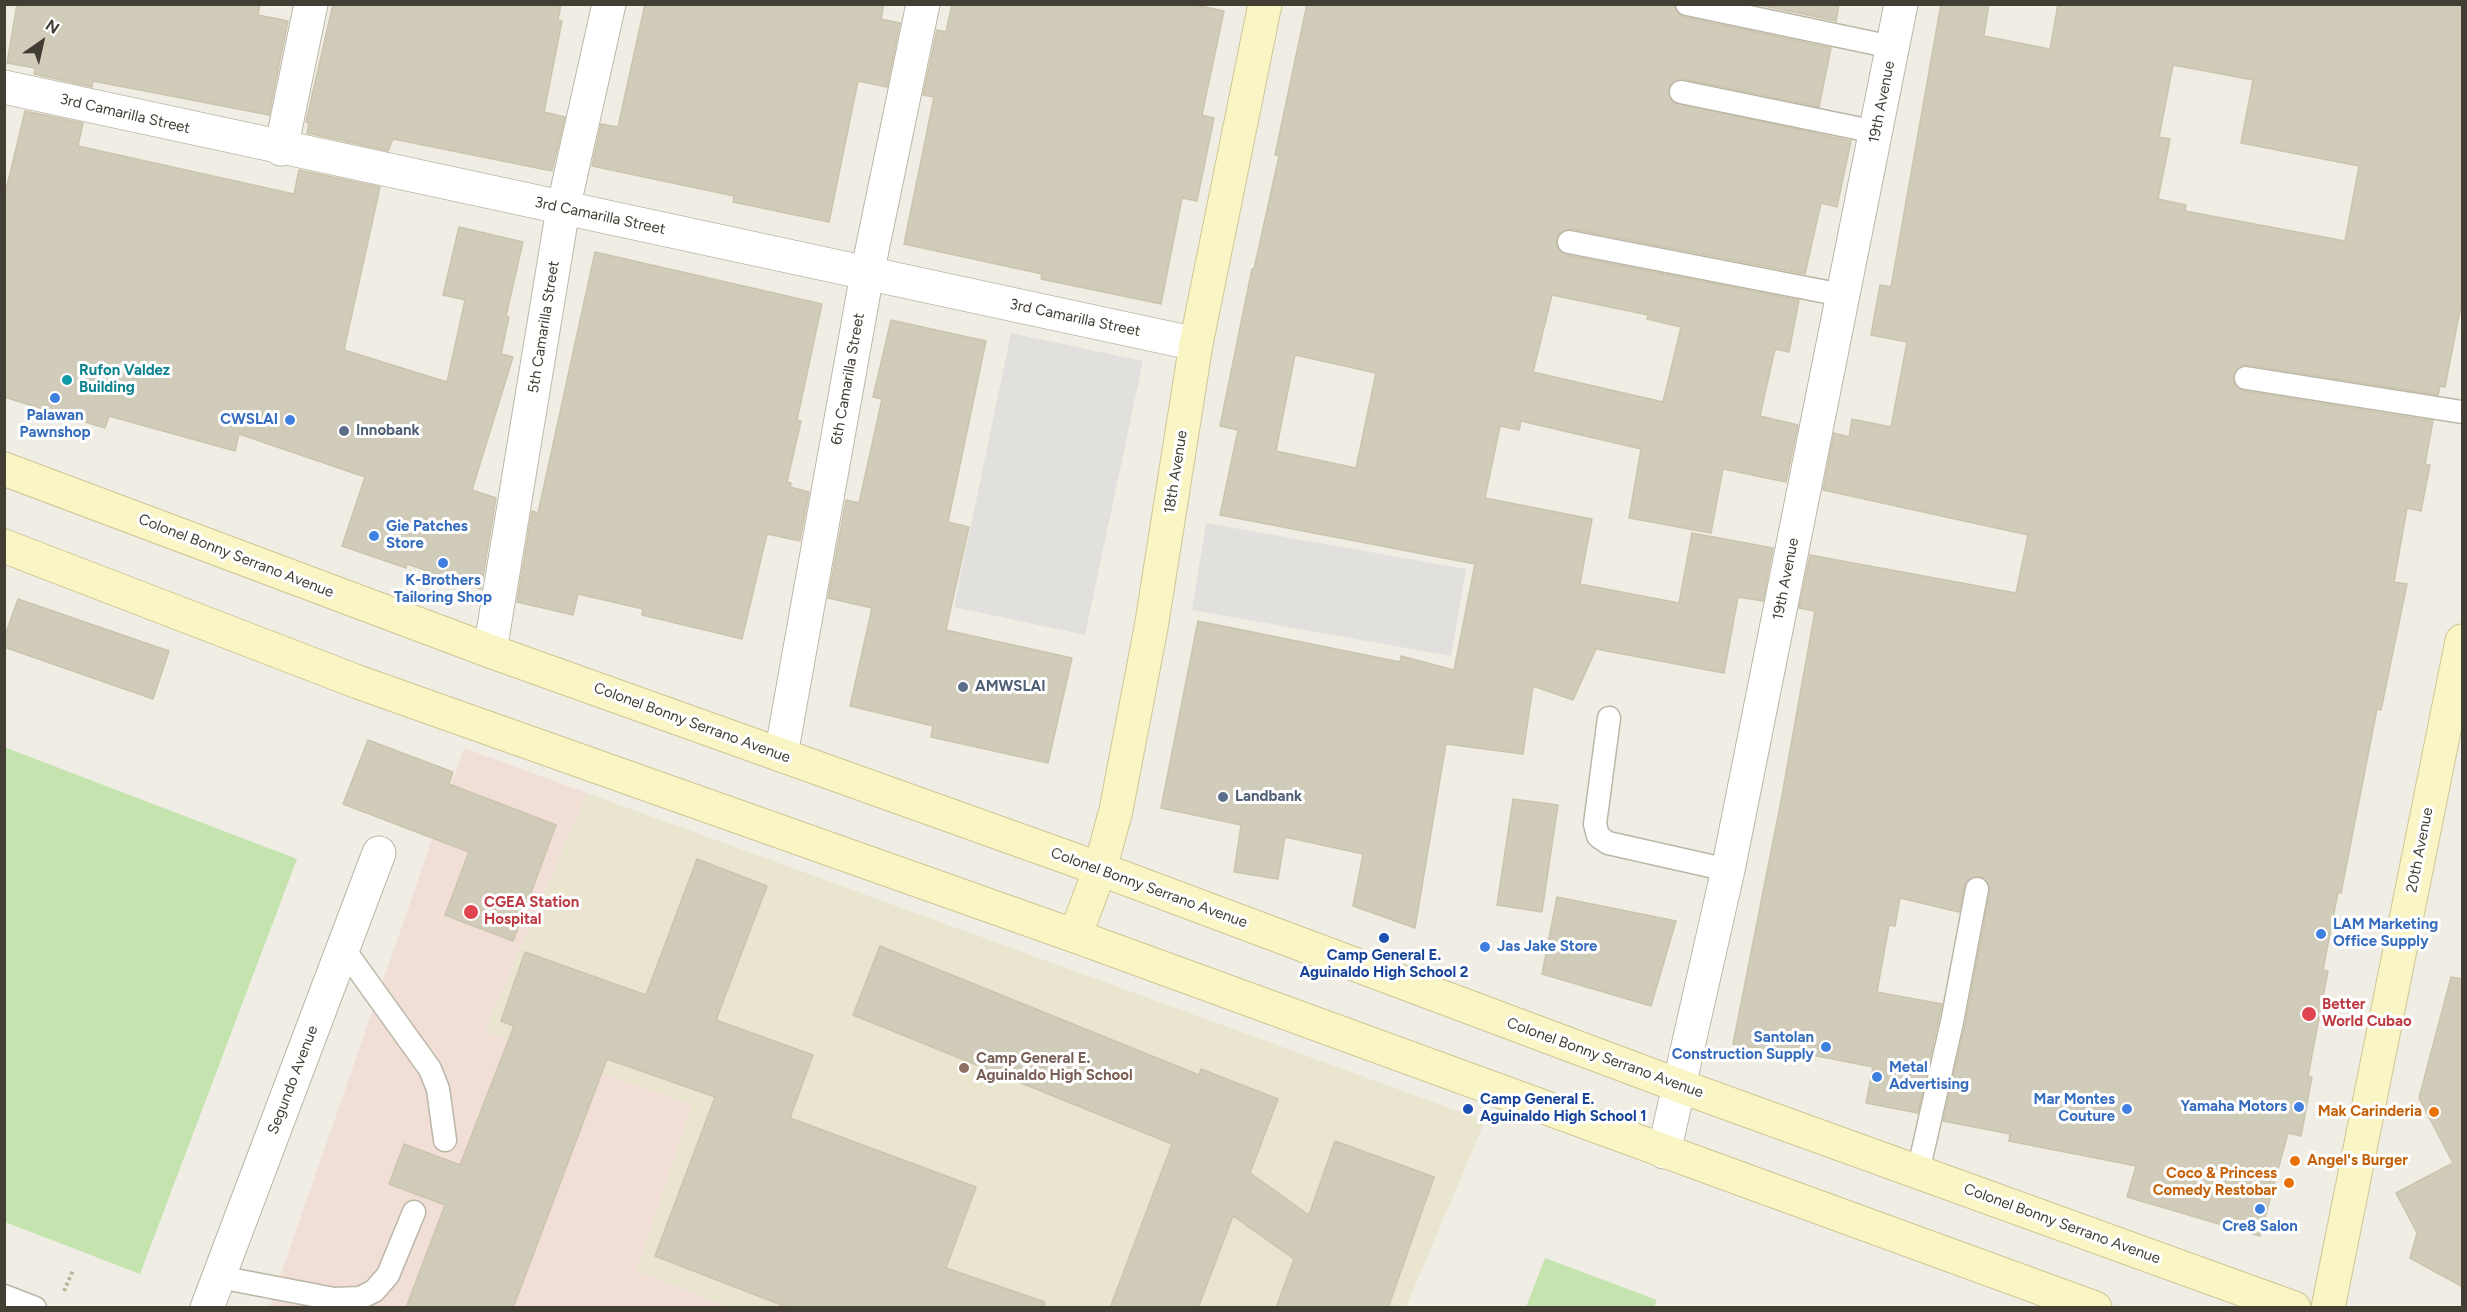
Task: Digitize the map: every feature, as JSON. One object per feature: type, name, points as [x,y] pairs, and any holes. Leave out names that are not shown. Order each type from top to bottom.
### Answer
[{"type":"main road","name":"18th Avenue","points":[[1075,936],[1100,869],[1116,810],[1151,628],[1196,344],[1265,4]]},
{"type":"main road","name":"Colonel Bonny Serrano Avenue","points":[[4,469],[490,651],[1100,869],[1680,1086],[2294,1308]]},
{"type":"main road","points":[[4,546],[358,682],[1075,936],[2095,1308]]},
{"type":"main road","name":"20th Avenue","points":[[2328,1308],[2463,640]]},
{"type":"street","points":[[281,149],[311,4]]},
{"type":"street","name":"5th Camarilla Street","points":[[490,651],[563,208],[609,4]]},
{"type":"street","name":"6th Camarilla Street","points":[[781,755],[867,274],[923,4]]},
{"type":"street","name":"19th Avenue","points":[[1664,1152],[1728,870],[1901,4]]},
{"type":"street","name":"3rd Camarilla Street","points":[[4,87],[281,149],[1196,344]]},
{"type":"street","name":"Segundo Avenue","points":[[207,1308],[379,853]]},
{"type":"lane","points":[[1687,4],[1892,46]]},
{"type":"lane","points":[[1681,92],[1876,132]]},
{"type":"lane","points":[[1569,242],[1842,295]]},
{"type":"lane","points":[[2246,378],[2463,412]]},
{"type":"lane","points":[[1609,718],[1595,824],[1598,836],[1608,843],[1728,870]]},
{"type":"lane","points":[[1918,1172],[1952,1022],[1977,889]]},
{"type":"lane","points":[[343,948],[430,1069],[438,1089],[445,1140]]},
{"type":"lane","points":[[219,1277],[334,1299],[360,1298],[374,1292],[388,1275],[414,1212]]},
{"type":"lane","points":[[4,1296],[35,1308]]},
{"type":"shaded area","points":[[1011,333],[1143,361],[1085,635],[954,607]]},
{"type":"shaded area","points":[[1206,523],[1466,569],[1451,656],[1192,610]]},
{"type":"shaded area","name":"CGEA Station Hospital","points":[[464,748],[587,793],[485,1031],[692,1105],[637,1271],[728,1307],[269,1308]]},
{"type":"shaded area","name":"Camp General E. Aguinaldo High School","points":[[587,793],[1485,1121],[1406,1307],[728,1307],[637,1271],[485,1032]]},
{"type":"green space","points":[[4,747],[297,859],[140,1274],[5,1222]]},
{"type":"green space","points":[[1545,1258],[1657,1300],[1654,1307],[1526,1307]]},
{"type":"building","points":[[17,4],[260,4],[258,15],[288,21],[269,115],[93,81],[92,87],[34,74],[35,68],[7,63]]},
{"type":"building","points":[[333,4],[561,4],[558,20],[562,21],[544,112],[565,117],[552,171],[393,139],[388,151],[307,133],[309,123],[306,122]]},
{"type":"building","points":[[645,4],[884,4],[881,19],[900,23],[887,87],[858,81],[829,222],[733,202],[734,196],[592,166],[601,124],[618,127]]},
{"type":"building","points":[[952,4],[1191,4],[1224,11],[1202,115],[1214,118],[1197,201],[1182,198],[1161,304],[1041,279],[1042,274],[904,244],[934,97],[923,95],[937,30],[946,32]]},
{"type":"building","points":[[1307,4],[1674,4],[1678,14],[1684,17],[1831,48],[1819,107],[1683,79],[1676,79],[1668,89],[1673,102],[1851,141],[1837,207],[1821,203],[1805,274],[1572,229],[1558,234],[1557,247],[1566,255],[1799,300],[1789,352],[1775,349],[1760,416],[1798,425],[1786,482],[1723,469],[1711,533],[1629,518],[1641,449],[1521,421],[1519,430],[1500,426],[1485,498],[1592,519],[1580,584],[1679,603],[1692,533],[1773,548],[1763,601],[1738,597],[1724,673],[1596,649],[1573,700],[1533,686],[1523,754],[1446,744],[1415,928],[1353,906],[1363,854],[1285,837],[1278,879],[1234,872],[1241,825],[1161,808],[1198,621],[1400,662],[1401,656],[1454,670],[1475,564],[1220,515],[1238,430],[1220,426],[1252,269],[1254,269],[1279,156],[1275,155]],"holes":[[[1552,295],[1648,315],[1647,319],[1681,327],[1663,402],[1533,372]],[[1295,355],[1376,373],[1356,468],[1276,451]]]},
{"type":"building","points":[[1755,4],[1839,4],[1836,21]]},
{"type":"building","points":[[1941,4],[1989,4],[1984,36],[2050,49],[2058,4],[2463,4],[2463,295],[2445,387],[2440,386],[2438,395],[2248,365],[2241,366],[2233,375],[2234,383],[2244,391],[2433,421],[2425,464],[2430,465],[2421,511],[2407,508],[2394,582],[2407,584],[2381,710],[2377,709],[2341,893],[2338,892],[2323,970],[2328,971],[2308,1076],[2312,1077],[2301,1136],[2288,1133],[2260,1236],[2127,1197],[2136,1166],[2009,1141],[2010,1134],[1943,1121],[1965,1025],[1990,891],[1989,884],[1980,876],[1966,881],[1959,912],[1900,898],[1895,926],[1889,925],[1877,992],[1942,1004],[1918,1113],[1866,1103],[1873,1067],[1781,1049],[1781,1053],[1733,1044],[1781,801],[1815,611],[1799,608],[1810,555],[2016,593],[2028,535],[1823,490],[1834,433],[1849,437],[1852,419],[1891,427],[1907,342],[1871,335],[1880,285],[1891,287]],"holes":[[[2173,65],[2253,80],[2241,143],[2359,166],[2345,241],[2185,211],[2186,205],[2158,199],[2170,139],[2159,137]]]},
{"type":"building","points":[[25,111],[83,123],[78,146],[294,194],[299,170],[380,187],[344,350],[447,382],[465,300],[443,295],[459,227],[523,242],[506,316],[509,317],[501,354],[513,357],[472,490],[496,498],[481,589],[407,564],[406,568],[342,546],[365,477],[239,434],[235,451],[109,416],[105,428],[4,397],[4,198]]},
{"type":"building","points":[[595,252],[822,304],[797,420],[801,421],[787,482],[791,483],[790,487],[809,492],[800,541],[767,534],[742,639],[642,615],[643,609],[578,594],[573,615],[517,602],[532,511],[538,513]]},
{"type":"building","points":[[891,320],[986,341],[948,522],[969,527],[946,630],[1072,658],[1048,763],[931,737],[933,726],[850,706],[872,608],[828,598],[846,500],[859,503],[882,399],[873,397]]},
{"type":"building","points":[[18,599],[169,651],[153,699],[4,647],[4,638]]},
{"type":"building","points":[[368,740],[453,772],[449,784],[556,825],[513,941],[445,915],[469,852],[343,804]]},
{"type":"building","points":[[1513,799],[1558,805],[1542,912],[1497,905]]},
{"type":"building","points":[[697,859],[767,886],[716,1020],[813,1055],[790,1118],[976,1187],[946,1268],[1045,1302],[1044,1308],[789,1308],[655,1256],[715,1097],[607,1059],[513,1308],[406,1308],[445,1205],[389,1184],[404,1144],[460,1165],[514,1026],[501,1021],[525,952],[646,995]]},
{"type":"building","points":[[1557,897],[1676,921],[1651,1006],[1542,974]]},
{"type":"building","points":[[880,946],[1199,1075],[1201,1069],[1278,1099],[1250,1173],[1309,1215],[1335,1141],[1434,1177],[1388,1308],[1276,1308],[1294,1259],[1233,1216],[1198,1308],[1110,1308],[1172,1144],[853,1015]]},
{"type":"building","points":[[2451,977],[2463,979],[2463,1287],[2410,1258],[2417,1233],[2396,1193],[2453,1163],[2419,1098]]},
{"type":"place","name":"Rufon Valdez Building","points":[[67,380]]},
{"type":"place","name":"Palawan Pawnshop","points":[[55,398]]},
{"type":"place","name":"CWSLAI","points":[[290,420]]},
{"type":"place","name":"Innobank","points":[[344,431]]},
{"type":"place","name":"Gie Patches Store","points":[[374,536]]},
{"type":"place","name":"K-Brothers Tailoring Shop","points":[[443,563]]},
{"type":"place","name":"AMWSLAI","points":[[963,687]]},
{"type":"place","name":"Landbank","points":[[1223,797]]},
{"type":"place","name":"CGEA Station Hospital","points":[[471,912]]},
{"type":"place","name":"LAM Marketing Office Supply","points":[[2321,934]]},
{"type":"place","name":"Camp General E. Aguinaldo High School 2","points":[[1384,938]]},
{"type":"place","name":"Jas Jake Store","points":[[1485,947]]},
{"type":"place","name":"Better World Cubao","points":[[2309,1014]]},
{"type":"place","name":"Santolan Construction Supply","points":[[1826,1047]]},
{"type":"place","name":"Camp General E. Aguinaldo High School","points":[[964,1068]]},
{"type":"place","name":"Metal Advertising","points":[[1877,1077]]},
{"type":"place","name":"Yamaha Motors","points":[[2299,1107]]},
{"type":"place","name":"Camp General E. Aguinaldo High School 1","points":[[1468,1109]]},
{"type":"place","name":"Mar Montes Couture","points":[[2127,1109]]},
{"type":"place","name":"Mak Carinderia","points":[[2434,1112]]},
{"type":"place","name":"Angel's Burger","points":[[2295,1161]]},
{"type":"place","name":"Coco & Princess Comedy Restobar","points":[[2289,1183]]},
{"type":"place","name":"Cre8 Salon","points":[[2260,1209]]}]
